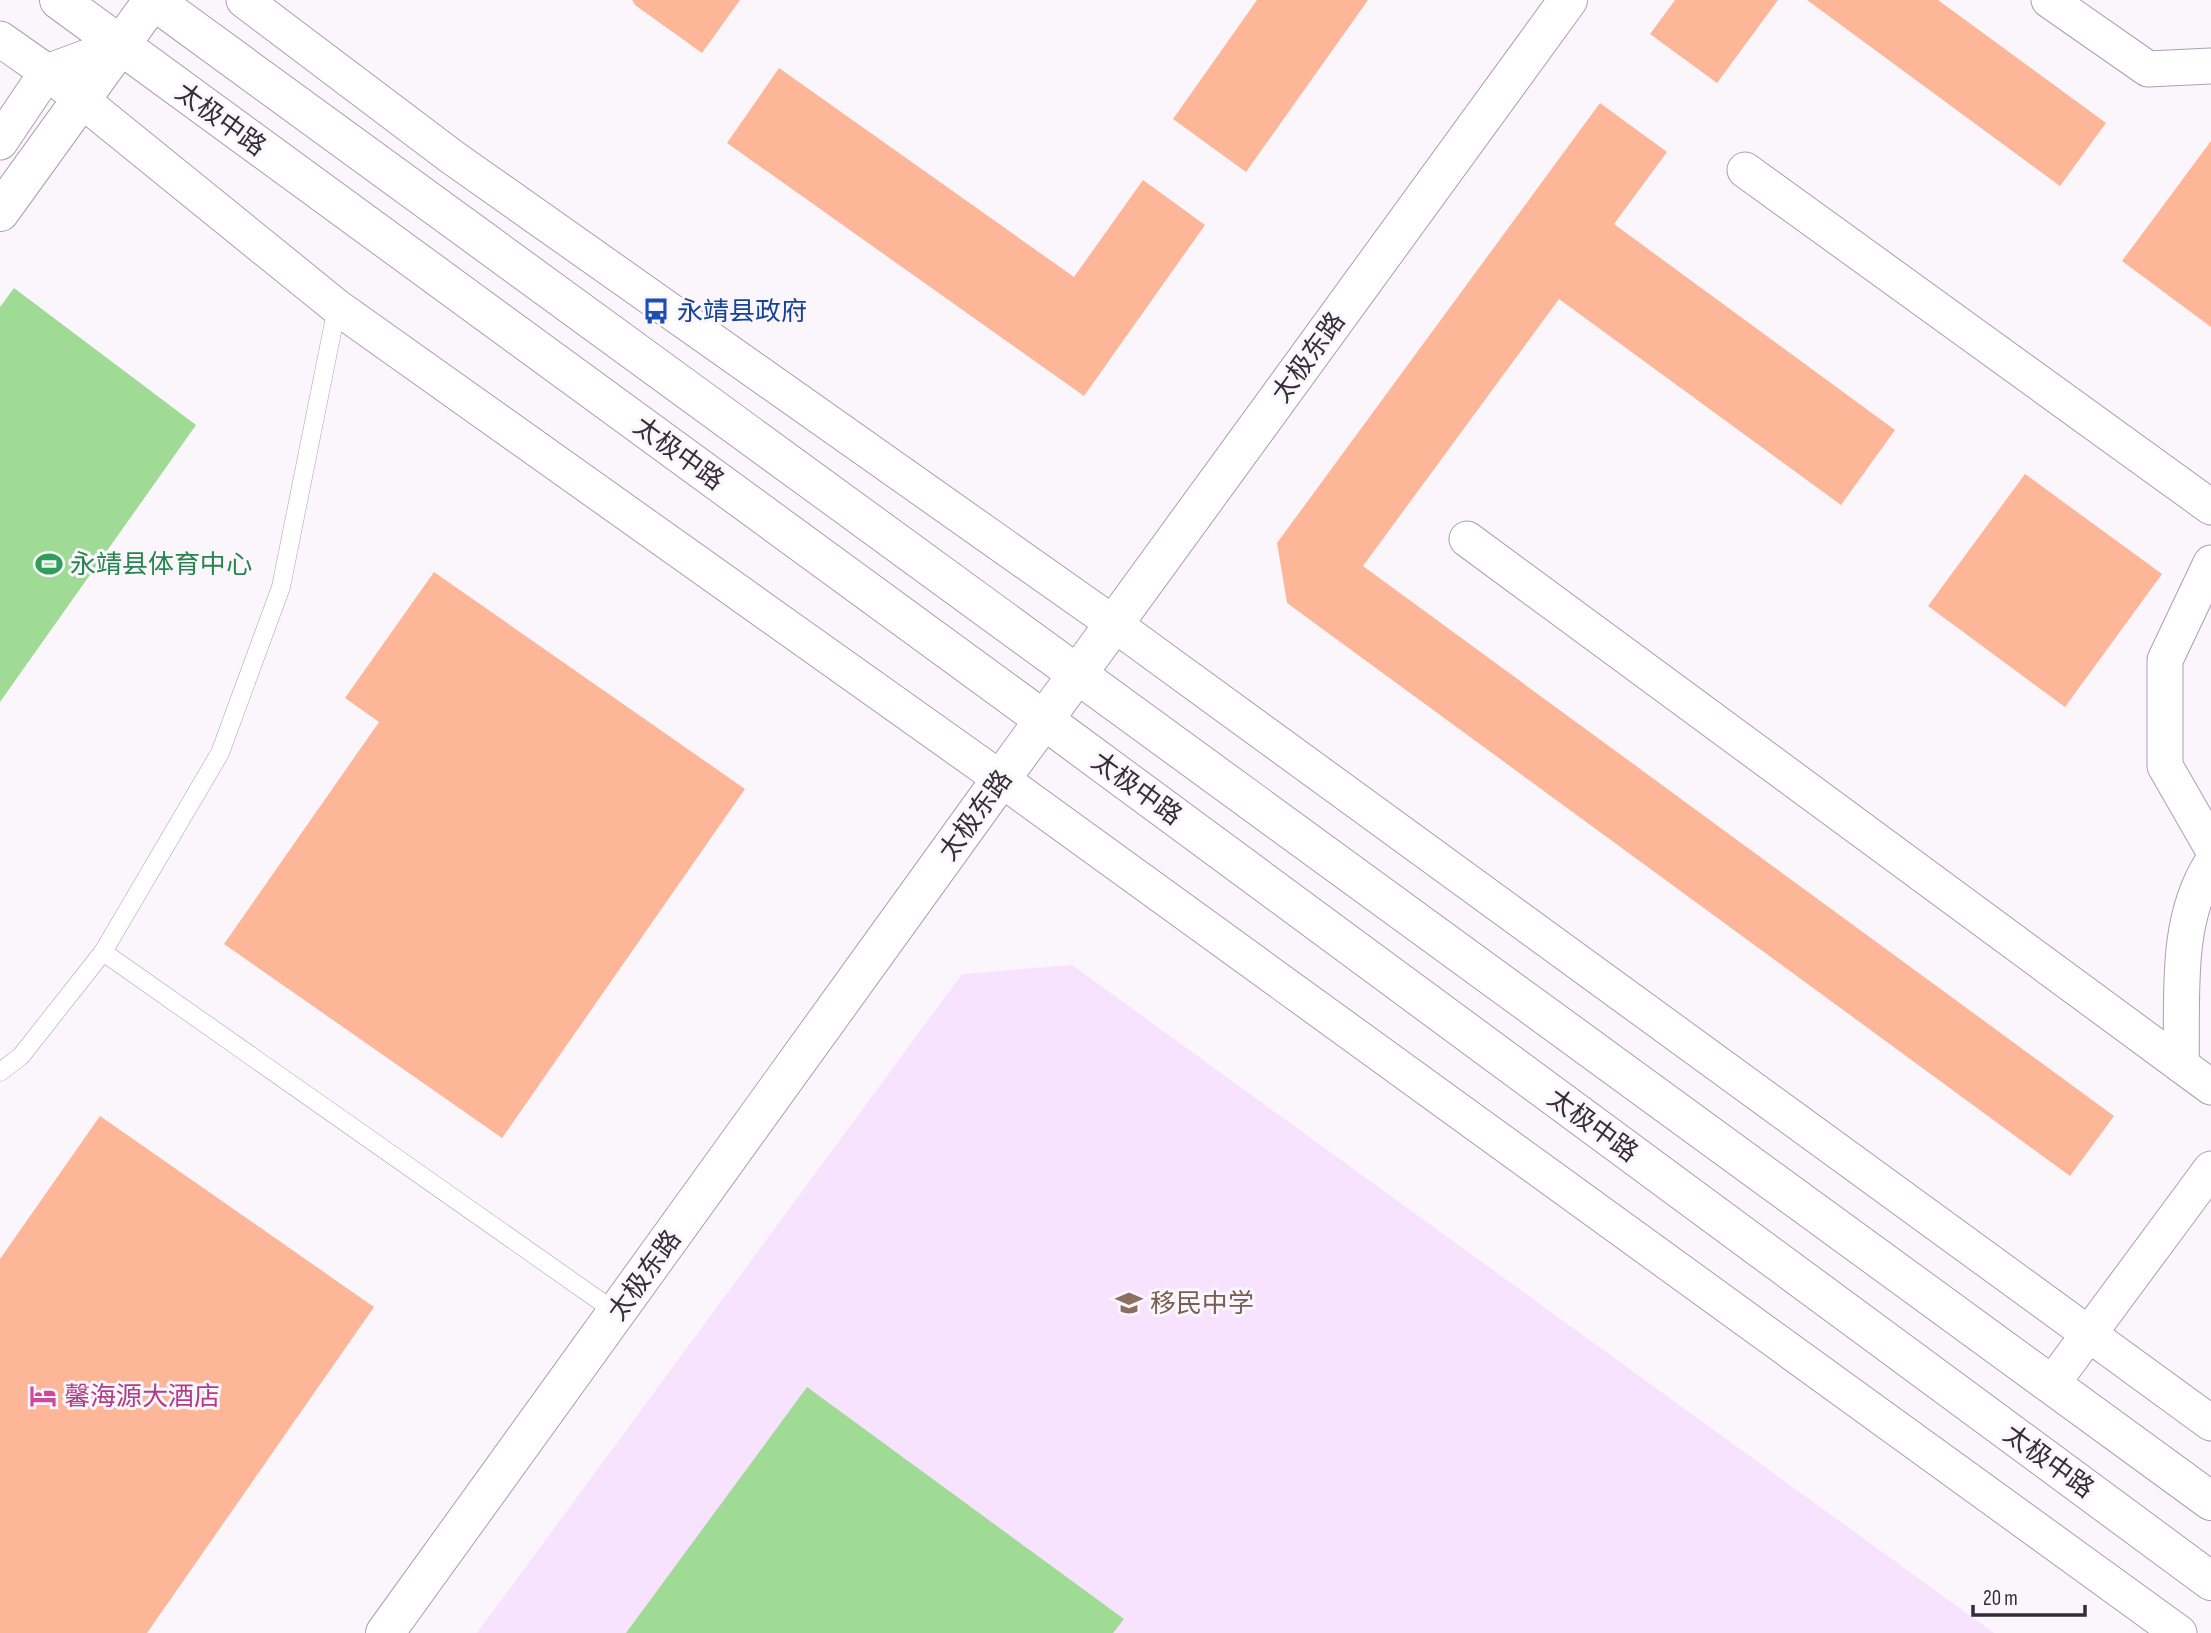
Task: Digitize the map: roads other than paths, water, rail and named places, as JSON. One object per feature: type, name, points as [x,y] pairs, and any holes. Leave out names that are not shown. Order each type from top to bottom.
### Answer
[{"type":"main road","name":"太极中路","points":[[59,0],[1044,720],[2211,1581]]},
{"type":"main road","points":[[0,212],[153,0],[2211,1501]]},
{"type":"main road","name":"太极东路","points":[[385,1633],[1001,779],[1568,0]]},
{"type":"street","points":[[244,0],[452,157],[1114,624],[2211,1423]]},
{"type":"street","points":[[2049,0],[2148,69],[2211,66]]},
{"type":"street","points":[[0,39],[47,72],[337,307],[1001,779],[2179,1633]]},
{"type":"street","points":[[0,142],[47,72],[120,45]]},
{"type":"street","points":[[1745,170],[2211,507]]},
{"type":"street","points":[[1467,539],[2211,1087]]},
{"type":"street","points":[[2211,563],[2165,660],[2165,766],[2211,846]]},
{"type":"street","points":[[2181,1065],[2185,937],[2190,908],[2201,880],[2211,864]]},
{"type":"street","points":[[2051,1385],[2211,1169]]},
{"type":"lane","points":[[0,1072],[21,1056],[103,952],[220,753],[281,587],[337,307]]},
{"type":"lane","points":[[103,952],[617,1313]]},
{"type":"place","name":"永靖县政府","points":[[656,311]]},
{"type":"place","name":"永靖县体育中心","points":[[49,564]]},
{"type":"place","name":"移民中学","points":[[1129,1303]]},
{"type":"place","name":"馨海源大酒店","points":[[43,1396]]}]
